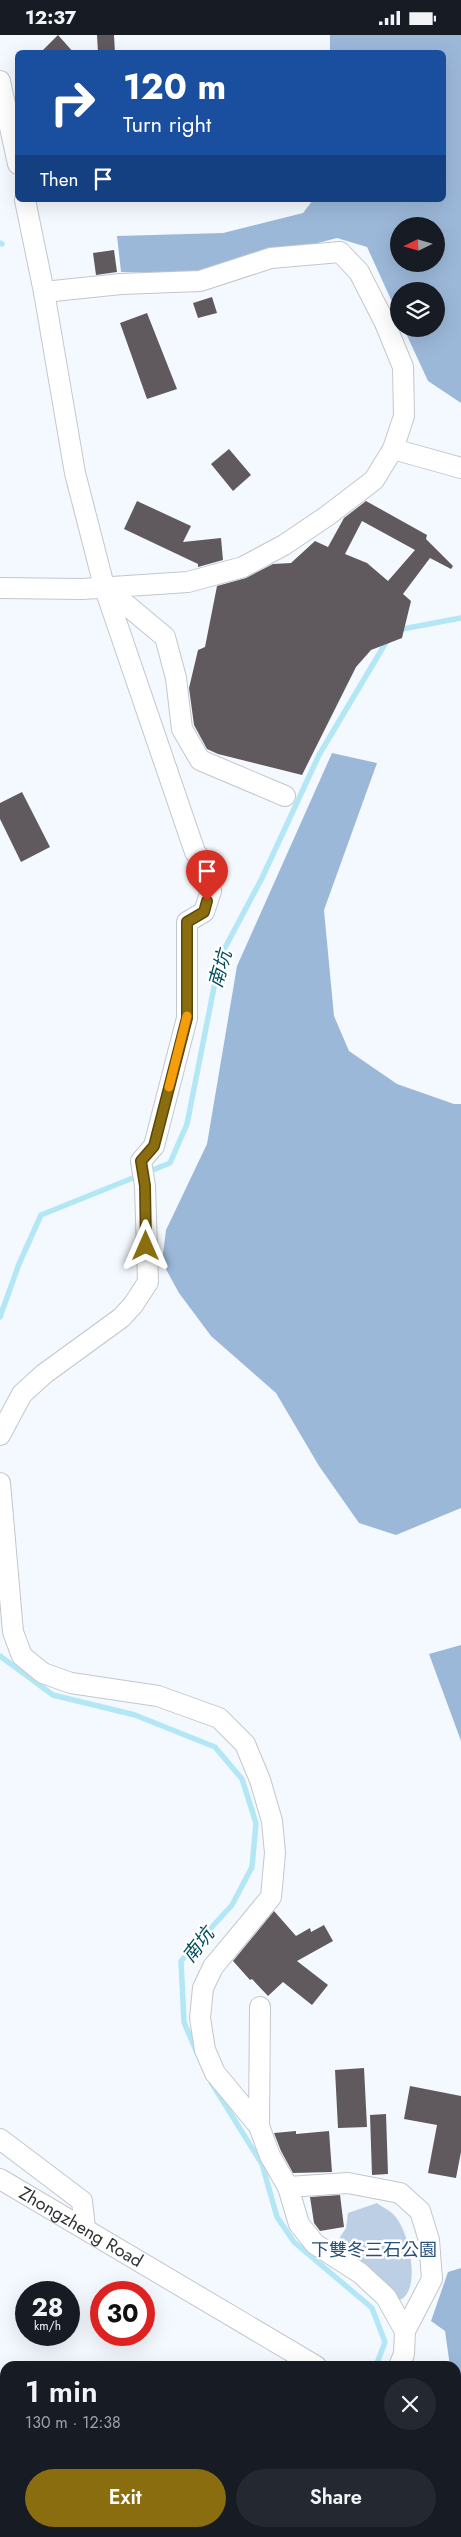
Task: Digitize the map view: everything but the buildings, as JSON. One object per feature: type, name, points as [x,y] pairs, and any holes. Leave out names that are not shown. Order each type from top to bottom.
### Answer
[{"type":"street","points":[[0,81],[15,150]]},
{"type":"street","points":[[0,1435],[22,1394],[44,1374],[120,1318],[133,1305],[148,1281],[145,1186],[141,1161],[154,1146],[187,1018],[187,922],[204,912],[211,891],[208,868],[195,852],[104,586],[75,473],[44,292],[25,202]]},
{"type":"street","points":[[0,588],[82,589],[188,581],[243,567],[284,545],[327,516],[374,480],[393,449],[404,416],[403,367],[385,323],[359,272],[340,251],[271,258],[200,281],[121,284],[44,292]]},
{"type":"street","points":[[393,449],[461,468]]},
{"type":"street","points":[[104,586],[165,637],[176,678],[182,729],[200,760],[285,796]]},
{"type":"street","points":[[0,1483],[13,1632],[22,1656],[43,1673],[71,1683],[158,1696],[219,1718],[245,1745],[260,1780],[272,1821],[275,1853],[272,1897],[213,1967],[203,1988],[200,2018],[205,2050],[215,2073],[259,2126],[270,2156],[288,2187],[299,2224],[315,2244],[360,2273],[386,2297],[405,2331]]},
{"type":"street","points":[[259,2126],[260,2007]]},
{"type":"street","points":[[0,2139],[82,2201],[85,2227]]},
{"type":"street","name":"Zhongzheng Road","points":[[0,2179],[85,2227],[308,2361]]},
{"type":"street","points":[[288,2187],[348,2183],[400,2193],[420,2211],[429,2240],[432,2279],[405,2331],[404,2354],[402,2361]]},
{"type":"green space","name":"下雙冬三石公園","points":[[377,2203],[391,2213],[403,2230],[412,2266],[410,2287],[406,2295],[392,2304],[382,2307],[327,2257],[346,2228],[348,2213]]},
{"type":"shaded area","points":[[330,35],[461,35],[461,403],[428,381],[408,337],[445,337],[445,282],[390,282],[390,297],[367,247],[337,238],[200,274],[121,272],[117,236],[223,233],[303,213],[311,202],[446,202],[446,50],[330,50]]},
{"type":"shaded area","points":[[332,753],[377,763],[324,910],[334,1016],[349,1051],[397,1084],[454,1104],[461,1104],[461,1508],[396,1535],[359,1523],[319,1466],[276,1393],[211,1336],[179,1293],[162,1262],[166,1230],[207,1144],[237,966]]},
{"type":"shaded area","points":[[461,1645],[461,1741],[429,1654]]},
{"type":"shaded area","points":[[461,2268],[461,2361],[449,2361],[445,2331],[431,2321],[448,2272]]},
{"type":"waterway","name":"南坑","points":[[397,630],[461,618]]},
{"type":"waterway","name":"南坑","points":[[0,1317],[19,1264],[41,1215],[170,1163],[187,1124],[220,957],[262,878],[319,755],[388,639]]},
{"type":"waterway","name":"南坑","points":[[0,1656],[53,1695],[135,1715],[215,1747],[242,1779],[256,1823],[252,1867],[232,1905],[181,1961],[184,2022],[197,2053]]},
{"type":"waterway","name":"南坑","points":[[211,2082],[262,2164],[277,2217],[294,2242],[372,2308],[385,2342],[378,2361]]},
{"type":"slow traffic","points":[[169,1087],[187,1016]]},
{"type":"route","points":[[146,1246],[145,1186],[141,1161],[154,1146],[187,1018],[187,922],[204,912],[207,901]]}]
